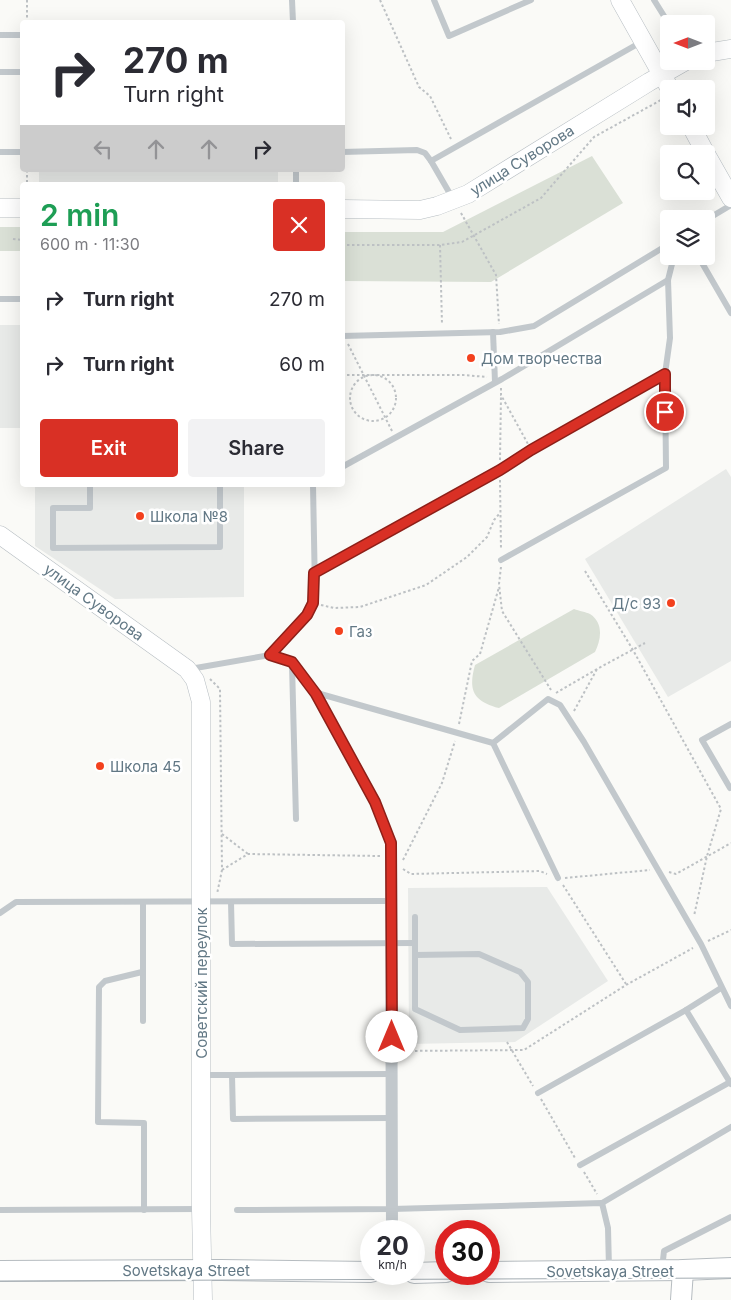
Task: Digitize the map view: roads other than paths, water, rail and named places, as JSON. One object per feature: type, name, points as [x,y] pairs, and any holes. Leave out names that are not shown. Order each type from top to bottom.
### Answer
[{"type":"main road","name":"Sovetskaya Street","points":[[500,1272],[731,1268]]},
{"type":"main road","name":"Sovetskaya Street","points":[[0,1270],[360,1272]]},
{"type":"main road","points":[[681,1300],[682,1270]]},
{"type":"street","points":[[620,0],[662,80]]},
{"type":"street","points":[[715,52],[731,49]]},
{"type":"street","name":"улица Суворова","points":[[671,80],[679,70]]},
{"type":"street","name":"улица Суворова","points":[[345,210],[420,210],[453,200],[468,194],[660,90]]},
{"type":"street","points":[[715,170],[731,198]]},
{"type":"street","points":[[0,208],[20,208]]},
{"type":"street","name":"улица Суворова","points":[[0,535],[193,668]]},
{"type":"street","name":"Советский переулок","points":[[193,668],[201,702],[208,902],[202,1075],[201,1270],[203,1300]]},
{"type":"street","points":[[391,843],[392,1220]]},
{"type":"lane","points":[[292,0],[292,20]]},
{"type":"lane","points":[[434,0],[449,36],[531,0]]},
{"type":"lane","points":[[654,0],[663,15]]},
{"type":"lane","points":[[0,35],[20,35]]},
{"type":"lane","points":[[431,161],[643,41]]},
{"type":"lane","points":[[0,72],[20,72]]},
{"type":"lane","points":[[345,152],[417,150],[426,153],[453,200]]},
{"type":"lane","points":[[0,152],[20,152]]},
{"type":"lane","points":[[715,215],[731,205]]},
{"type":"lane","points":[[345,336],[497,332],[534,326],[660,249]]},
{"type":"lane","points":[[502,560],[666,468],[665,374],[670,338],[668,280],[672,265]]},
{"type":"lane","points":[[703,265],[731,313]]},
{"type":"lane","points":[[345,464],[497,380],[668,280]]},
{"type":"lane","points":[[0,299],[20,299]]},
{"type":"lane","points":[[497,332],[497,380]]},
{"type":"lane","points":[[314,573],[500,470],[531,450],[665,374]]},
{"type":"lane","points":[[90,487],[90,508],[53,508],[53,548],[220,547],[220,487]]},
{"type":"lane","points":[[270,655],[307,615],[313,603],[313,487]]},
{"type":"lane","points":[[193,668],[270,655],[292,662],[316,694],[375,802],[391,843]]},
{"type":"lane","points":[[292,662],[296,820]]},
{"type":"lane","points":[[316,694],[493,744],[558,878]]},
{"type":"lane","points":[[493,744],[548,699],[560,705],[692,928],[731,1006]]},
{"type":"lane","points":[[731,724],[702,740],[731,787]]},
{"type":"lane","points":[[0,914],[16,902],[391,901]]},
{"type":"lane","points":[[142,902],[142,1022]]},
{"type":"lane","points":[[231,902],[232,944],[415,943]]},
{"type":"lane","points":[[414,917],[415,1008],[460,1030],[523,1028],[528,1018],[528,982],[520,972],[479,954],[415,954]]},
{"type":"lane","points":[[142,972],[105,981],[99,987],[98,1122],[144,1122],[144,1210]]},
{"type":"lane","points":[[538,1093],[686,1010],[721,988]]},
{"type":"lane","points":[[580,1165],[730,1083],[686,1010]]},
{"type":"lane","points":[[202,1075],[392,1074]]},
{"type":"lane","points":[[232,1075],[233,1119],[392,1118]]},
{"type":"lane","points":[[237,1210],[392,1209],[602,1203],[731,1128]]},
{"type":"lane","points":[[602,1203],[608,1228],[609,1270]]},
{"type":"lane","points":[[0,1210],[201,1209]]},
{"type":"lane","points":[[662,1270],[664,1251],[731,1216]]},
{"type":"tram line","points":[[0,1281],[731,1278]]},
{"type":"place","name":"Дом творчества","points":[[471,358]]},
{"type":"place","name":"Школа №8","points":[[140,516]]},
{"type":"place","name":"Д/с 93","points":[[671,603]]},
{"type":"place","name":"Газ","points":[[339,631]]},
{"type":"place","name":"Школа 45","points":[[100,766]]}]
